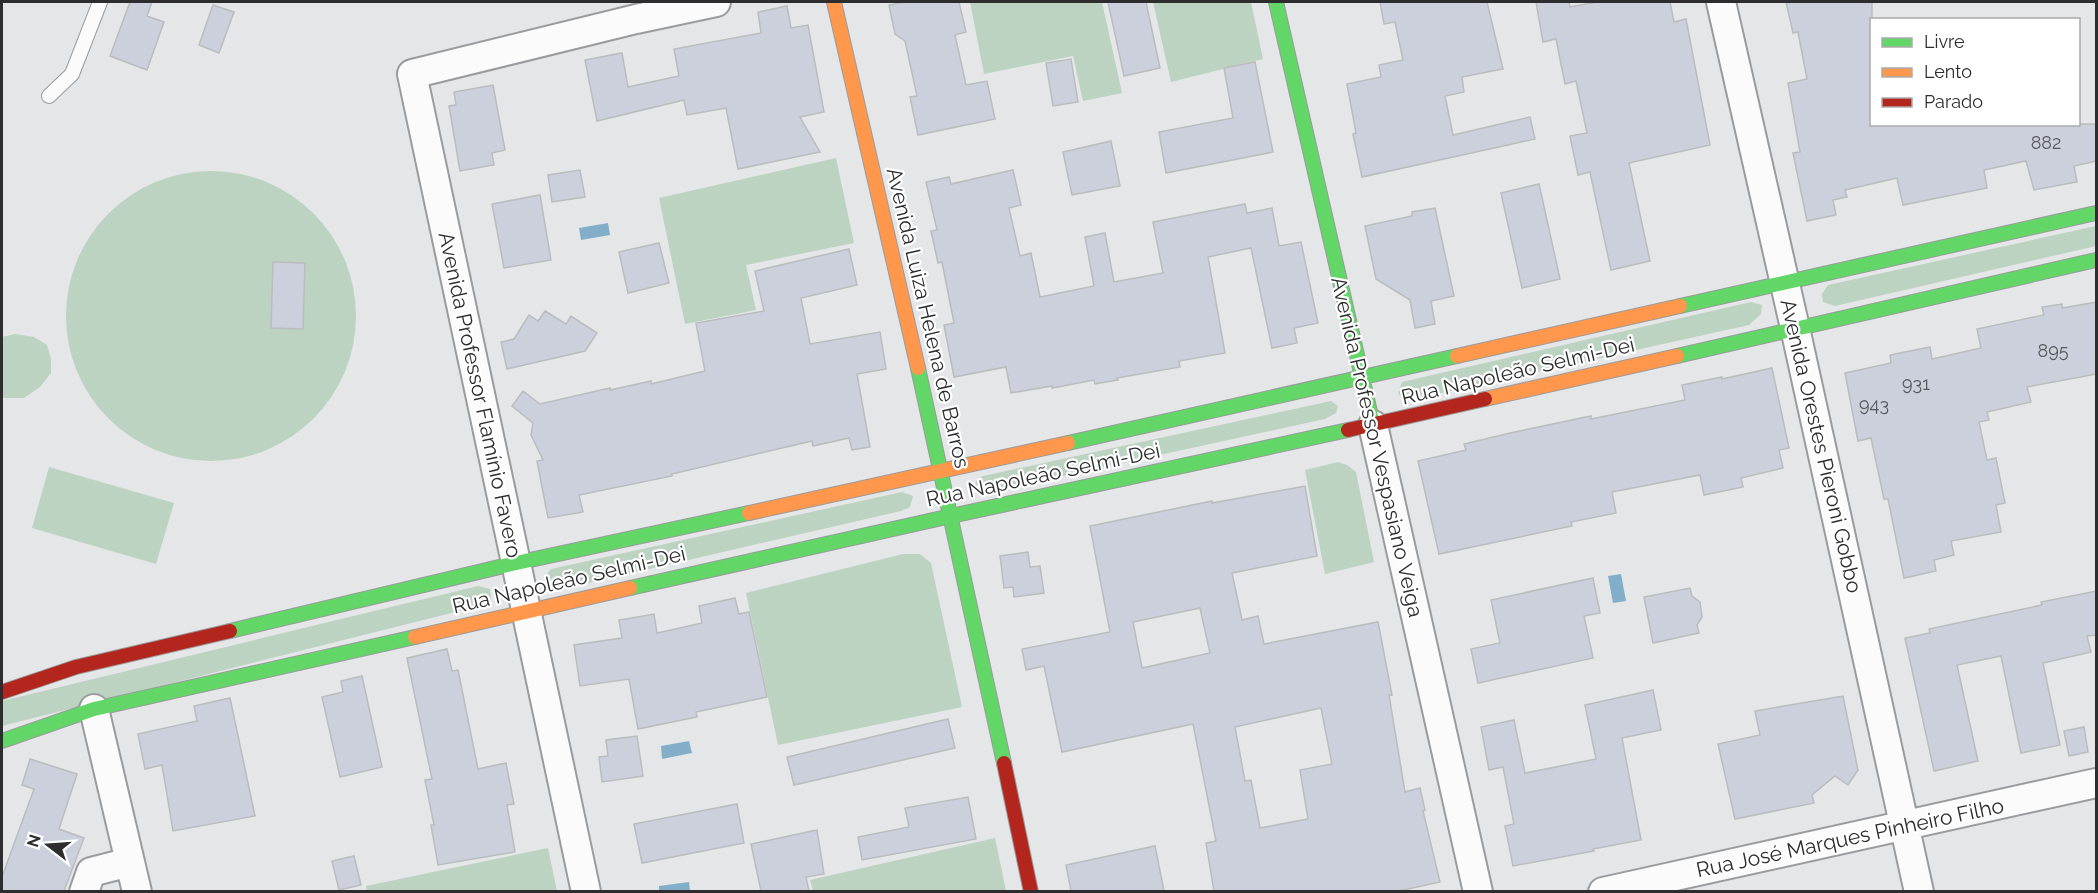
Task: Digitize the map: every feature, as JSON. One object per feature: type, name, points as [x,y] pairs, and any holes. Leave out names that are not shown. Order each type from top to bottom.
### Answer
[{"type":"main road","name":"Avenida Luiza Helena de Barros","points":[[834,2],[942,471],[1031,891]]},
{"type":"main road","name":"Avenida Professor Vespasiano Veiga","points":[[1276,2],[1372,425]]},
{"type":"main road","name":"Rua Napoleão Selmi-Dei","points":[[2,692],[76,667],[516,563],[942,471],[2097,213]]},
{"type":"main road","name":"Rua Napoleão Selmi-Dei","points":[[2,741],[94,709],[951,516],[1372,425],[2097,260]]},
{"type":"street","name":"Avenida Professor Flamínio Favero","points":[[586,891],[412,74],[636,19],[717,2]]},
{"type":"street","name":"Avenida Orestes Pieroni Gobbo","points":[[1721,2],[1919,891]]},
{"type":"street","name":"Avenida Professor Vespasiano Veiga","points":[[1372,425],[1478,891]]},
{"type":"street","points":[[94,709],[137,891]]},
{"type":"street","name":"Rua José Marques Pinheiro Filho","points":[[1603,891],[2097,783]]},
{"type":"street","points":[[84,891],[91,872],[130,862]]},
{"type":"lane","points":[[49,96],[72,74],[100,2]]},
{"type":"green space","points":[[970,2],[1102,2],[1122,93],[1083,101],[1073,56],[984,74]]},
{"type":"green space","points":[[1153,2],[1251,2],[1263,59],[1171,82]]},
{"type":"green space","points":[[836,158],[854,243],[746,265],[756,310],[685,324],[659,198]]},
{"type":"green space","points":[[211,171],[239,174],[267,182],[292,195],[314,213],[332,235],[345,260],[353,288],[356,316],[353,344],[345,372],[332,397],[314,419],[292,437],[267,450],[239,458],[211,461],[183,458],[155,450],[130,437],[108,419],[90,397],[77,372],[69,344],[66,316],[69,288],[77,260],[90,235],[108,213],[130,195],[155,182],[183,174]]},
{"type":"green space","points":[[2096,226],[2096,246],[1835,306],[1823,302],[1822,294],[1828,285]]},
{"type":"green space","points":[[1751,302],[1762,305],[1761,314],[1749,325],[1414,399],[1403,399],[1398,393],[1402,382]]},
{"type":"green space","points":[[15,334],[34,337],[47,345],[51,359],[51,373],[40,387],[24,398],[4,398],[2,397],[2,337]]},
{"type":"green space","points":[[1331,401],[1338,406],[1336,413],[1325,419],[981,494],[974,489],[976,481],[983,476]]},
{"type":"green space","points":[[1338,462],[1356,472],[1374,562],[1325,574],[1305,470]]},
{"type":"green space","points":[[49,467],[174,503],[156,564],[32,528]]},
{"type":"green space","points":[[902,492],[913,496],[910,507],[901,511],[563,589],[545,587],[544,577],[551,569]]},
{"type":"green space","points":[[903,554],[920,554],[931,563],[962,707],[778,745],[746,593]]},
{"type":"green space","points":[[478,586],[490,589],[491,598],[483,605],[2,726],[2,701]]},
{"type":"green space","points":[[995,838],[1006,891],[813,891],[810,880]]},
{"type":"green space","points":[[548,848],[557,891],[367,892],[366,886]]},
{"type":"water","points":[[608,223],[610,235],[581,240],[579,228]]},
{"type":"water","points":[[1621,574],[1626,601],[1613,603],[1608,576]]},
{"type":"water","points":[[689,741],[692,753],[662,759],[661,746]]},
{"type":"water","points":[[689,882],[690,891],[659,891],[659,886]]},
{"type":"building","points":[[130,2],[152,2],[147,16],[164,22],[147,70],[110,56]]},
{"type":"building","points":[[905,2],[959,2],[966,32],[955,35],[966,85],[987,81],[995,119],[918,135],[910,97],[917,96],[905,41],[895,34],[889,5]]},
{"type":"building","points":[[1108,2],[1146,2],[1160,68],[1124,76]]},
{"type":"building","points":[[1380,2],[1487,2],[1503,69],[1462,77],[1464,92],[1445,96],[1453,135],[1530,117],[1535,139],[1362,177],[1353,134],[1356,133],[1347,84],[1381,77],[1379,65],[1403,60],[1395,22],[1384,24]]},
{"type":"building","points":[[1536,2],[1569,2],[1570,7],[1597,2],[1670,2],[1674,22],[1686,19],[1710,145],[1629,163],[1650,261],[1611,270],[1590,172],[1578,175],[1570,136],[1587,133],[1576,81],[1565,84],[1556,39],[1543,42]]},
{"type":"building","points":[[1786,2],[1872,2],[1870,126],[2080,126],[2080,124],[2097,124],[2097,161],[2074,166],[2077,182],[2034,190],[2026,161],[1984,170],[1987,188],[1903,205],[1897,178],[1845,190],[1847,197],[1833,200],[1836,215],[1807,221],[1793,153],[1800,152],[1788,83],[1807,79],[1798,32],[1793,33]]},
{"type":"building","points":[[213,5],[234,12],[219,53],[199,45]]},
{"type":"building","points":[[787,6],[791,28],[808,25],[824,112],[800,117],[820,152],[738,169],[726,108],[687,115],[684,100],[597,121],[585,60],[622,53],[628,87],[679,76],[674,49],[761,33],[758,12]]},
{"type":"building","points":[[1071,59],[1078,102],[1053,106],[1046,63]]},
{"type":"building","points":[[1255,62],[1273,152],[1166,173],[1159,132],[1233,118],[1224,68]]},
{"type":"building","points":[[493,85],[505,150],[492,153],[494,165],[460,171],[449,106],[456,105],[454,92]]},
{"type":"building","points":[[1111,141],[1120,186],[1072,195],[1063,152]]},
{"type":"building","points":[[580,170],[585,197],[552,202],[548,175]]},
{"type":"building","points":[[1013,170],[1021,205],[1009,208],[1020,256],[1031,253],[1040,297],[1094,286],[1085,237],[1105,233],[1114,282],[1163,273],[1153,222],[1245,204],[1247,213],[1272,208],[1279,246],[1301,242],[1318,323],[1294,328],[1297,343],[1272,348],[1251,248],[1208,257],[1225,353],[1179,361],[1180,367],[1117,378],[1118,380],[1095,384],[1094,380],[1011,393],[1006,367],[954,377],[944,325],[954,323],[942,262],[938,263],[931,231],[937,230],[926,182],[949,177],[951,184]]},
{"type":"building","points":[[1539,184],[1560,279],[1522,288],[1501,193]]},
{"type":"building","points":[[540,195],[551,260],[504,268],[492,204]]},
{"type":"building","points":[[1435,208],[1454,296],[1431,301],[1435,324],[1415,328],[1410,300],[1376,279],[1365,226],[1412,216],[1412,212]]},
{"type":"building","points":[[659,243],[669,283],[628,293],[619,252]]},
{"type":"building","points":[[849,249],[857,285],[801,298],[810,344],[880,332],[886,369],[857,374],[870,447],[852,450],[849,438],[813,446],[812,441],[672,474],[672,476],[579,495],[583,512],[548,518],[537,461],[543,460],[531,435],[533,423],[512,406],[523,391],[540,404],[610,388],[610,390],[651,381],[651,384],[705,371],[696,323],[764,311],[755,271]]},
{"type":"building","points":[[273,262],[305,263],[303,329],[271,328]]},
{"type":"building","points":[[2097,302],[2097,374],[2027,387],[2031,402],[1987,412],[1989,420],[1979,422],[1987,460],[1996,458],[2005,503],[1996,505],[2001,532],[1951,541],[1954,555],[1934,560],[1936,571],[1904,578],[1888,499],[1884,499],[1871,438],[1858,441],[1845,373],[1891,363],[1890,355],[1930,347],[1932,359],[1981,348],[1977,329],[2044,315],[2042,307],[2062,304],[2062,308]]},
{"type":"building","points":[[545,311],[566,324],[571,316],[597,333],[585,351],[507,369],[501,342],[514,339],[529,315],[538,321]]},
{"type":"building","points":[[1772,368],[1789,448],[1779,450],[1783,468],[1741,478],[1743,487],[1704,495],[1700,475],[1612,492],[1616,513],[1571,522],[1572,526],[1439,554],[1418,461],[1466,450],[1464,444],[1510,433],[1685,400],[1682,385]]},
{"type":"building","points":[[1305,486],[1317,556],[1232,573],[1242,620],[1258,616],[1264,644],[1378,622],[1392,695],[1389,695],[1405,792],[1420,788],[1425,810],[1423,811],[1440,882],[1399,891],[1214,891],[1206,843],[1216,841],[1193,724],[1062,752],[1044,666],[1026,670],[1022,649],[1110,632],[1090,526],[1212,501],[1212,503]],"holes":[[[1200,608],[1210,653],[1142,668],[1133,622]],[[1321,708],[1332,764],[1300,770],[1308,819],[1260,828],[1251,780],[1245,781],[1235,727]]]},
{"type":"building","points":[[1028,552],[1030,567],[1040,566],[1044,593],[1014,597],[1013,587],[1004,588],[1000,556]]},
{"type":"building","points":[[1593,578],[1600,613],[1584,616],[1593,658],[1478,683],[1471,649],[1500,643],[1491,600]]},
{"type":"building","points":[[1690,588],[1692,596],[1700,602],[1702,617],[1697,625],[1699,633],[1653,643],[1644,597]]},
{"type":"building","points":[[2097,591],[2097,635],[2087,636],[2091,652],[2043,663],[2060,745],[2021,753],[2001,656],[1957,665],[1978,761],[1934,771],[1905,638],[1930,633],[1929,629]]},
{"type":"building","points":[[735,598],[739,614],[749,612],[767,697],[696,712],[697,717],[638,729],[629,679],[580,686],[574,645],[622,638],[619,620],[654,614],[657,633],[702,623],[699,606]]},
{"type":"building","points":[[447,649],[452,671],[458,670],[478,769],[506,763],[514,804],[507,805],[515,852],[438,865],[431,825],[434,825],[425,780],[432,779],[407,658]]},
{"type":"building","points":[[362,676],[382,767],[340,777],[322,697],[343,692],[341,681]]},
{"type":"building","points":[[1653,690],[1661,730],[1622,738],[1641,840],[1513,866],[1505,826],[1514,824],[1503,767],[1489,770],[1481,727],[1514,720],[1525,773],[1596,759],[1585,705]]},
{"type":"building","points":[[1843,696],[1858,770],[1848,785],[1835,776],[1812,795],[1814,803],[1735,819],[1718,744],[1760,735],[1755,711]]},
{"type":"building","points":[[230,698],[255,816],[173,831],[162,765],[145,769],[138,734],[197,721],[194,706]]},
{"type":"building","points":[[948,719],[955,748],[794,785],[787,757]]},
{"type":"building","points":[[2084,727],[2088,752],[2069,756],[2064,731]]},
{"type":"building","points":[[637,736],[643,776],[602,782],[599,757],[608,756],[606,740]]},
{"type":"building","points":[[30,759],[77,774],[59,829],[84,838],[64,891],[2,891],[2,877],[34,789],[22,785]]},
{"type":"building","points":[[968,797],[976,839],[862,860],[858,837],[909,827],[905,808]]},
{"type":"building","points":[[737,804],[744,843],[642,863],[634,824]]},
{"type":"building","points":[[817,830],[824,874],[806,877],[809,891],[761,891],[751,844]]},
{"type":"building","points":[[1155,846],[1164,891],[1071,891],[1066,865]]},
{"type":"building","points":[[354,856],[361,885],[339,890],[332,861]]},
{"type":"traffic: fast","points":[[1276,2],[1373,425]]},
{"type":"traffic: fast","points":[[1680,306],[2096,213]]},
{"type":"traffic: fast","points":[[1677,356],[2096,260]]},
{"type":"traffic: fast","points":[[1068,443],[1457,356]]},
{"type":"traffic: fast","points":[[918,368],[1004,763]]},
{"type":"traffic: fast","points":[[630,588],[1348,430]]},
{"type":"traffic: fast","points":[[230,631],[516,563],[749,513]]},
{"type":"traffic: fast","points":[[2,741],[94,709],[415,637]]},
{"type":"traffic: slow","points":[[834,2],[918,368]]},
{"type":"traffic: slow","points":[[1457,356],[1680,306]]},
{"type":"traffic: slow","points":[[1485,399],[1677,356]]},
{"type":"traffic: slow","points":[[749,513],[1068,443]]},
{"type":"traffic: slow","points":[[415,637],[630,588]]},
{"type":"traffic: jam","points":[[1348,430],[1485,399]]},
{"type":"traffic: jam","points":[[2,692],[76,667],[230,631]]},
{"type":"traffic: jam","points":[[1004,763],[1031,892]]}]
